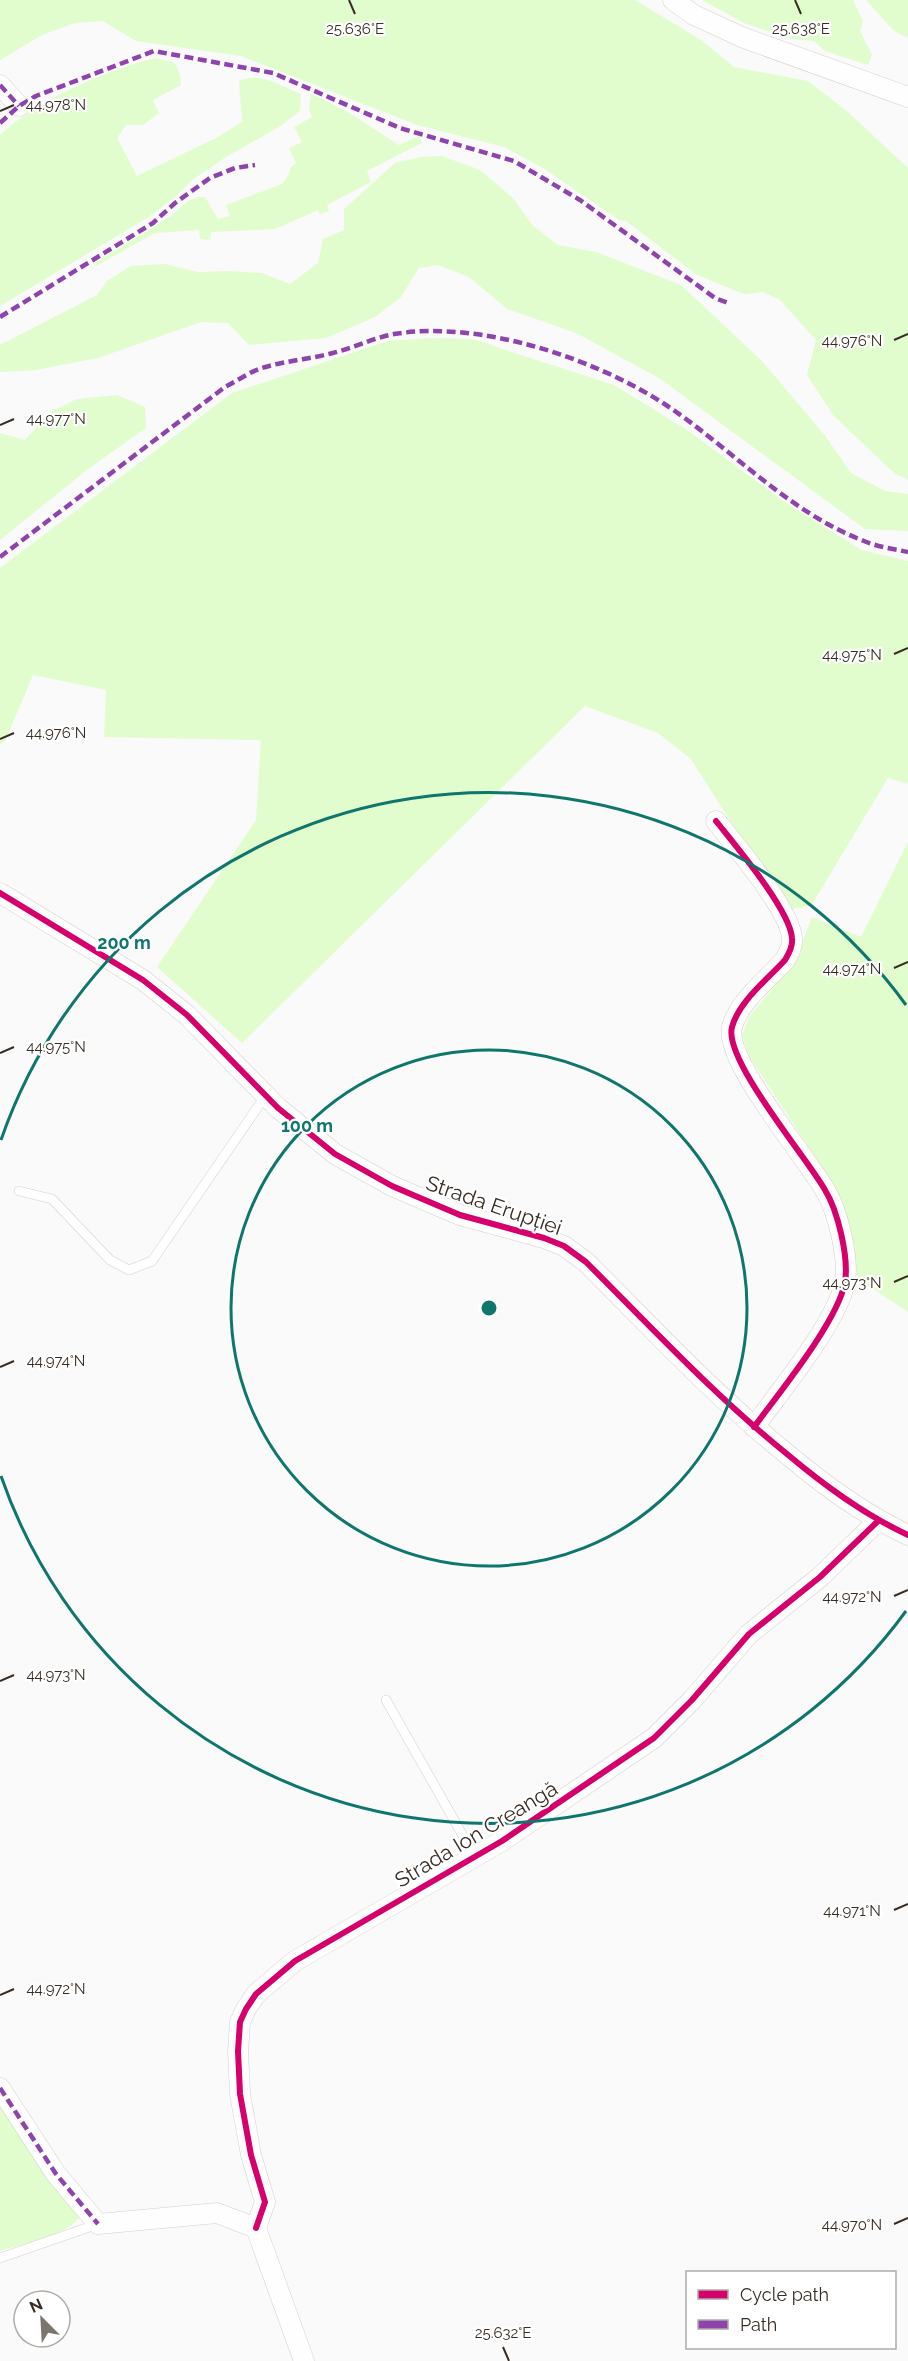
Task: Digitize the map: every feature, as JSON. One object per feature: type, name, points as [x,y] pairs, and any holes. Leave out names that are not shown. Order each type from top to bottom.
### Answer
[{"type":"street","points":[[673,0],[694,15],[744,38],[908,97]]},
{"type":"street","points":[[0,85],[19,106]]},
{"type":"street","points":[[716,821],[751,865],[786,917],[792,938],[791,950],[785,960],[737,1014],[731,1029],[732,1042],[746,1074],[827,1192],[837,1218],[846,1263],[845,1283],[824,1328],[754,1427]]},
{"type":"street","name":"Strada Erupției","points":[[0,893],[143,980],[187,1016],[266,1095],[335,1154],[392,1186],[460,1215],[544,1238],[564,1246],[586,1262],[754,1427],[824,1485],[879,1521],[908,1535]]},
{"type":"street","name":"Strada Ion Creangă","points":[[256,2228],[265,2202],[251,2155],[240,2094],[238,2052],[240,2022],[256,1994],[295,1961],[475,1857],[584,1788],[654,1738],[692,1700],[749,1634],[820,1576],[879,1521]]},
{"type":"street","points":[[0,2088],[56,2174],[98,2224],[217,2213],[256,2228],[304,2361]]},
{"type":"lane","points":[[19,1191],[52,1199],[110,1260],[129,1270],[140,1266],[152,1261],[266,1095]]},
{"type":"lane","name":"Strada Ion Creangă","points":[[386,1700],[475,1857]]},
{"type":"lane","points":[[0,2258],[98,2224]]},
{"type":"green space","points":[[0,0],[635,0],[701,40],[734,67],[808,81],[848,112],[908,168],[908,480],[895,474],[833,415],[807,375],[816,340],[780,300],[763,292],[744,294],[697,275],[626,221],[619,220],[543,168],[504,147],[417,125],[241,56],[136,41],[103,21],[75,23],[42,35],[0,60]]},
{"type":"green space","points":[[702,0],[853,0],[863,21],[860,31],[872,55],[868,65],[825,51],[814,41],[791,39],[744,23]]},
{"type":"green space","points":[[866,0],[908,0],[908,38],[894,31]]},
{"type":"green space","points":[[155,58],[175,63],[180,74],[181,85],[153,100],[159,113],[143,125],[126,125],[117,138],[137,176],[218,137],[242,122],[239,81],[247,78],[263,79],[301,94],[300,111],[279,127],[226,157],[192,180],[173,199],[147,218],[0,306],[0,135],[33,110],[73,88],[115,70]]},
{"type":"green space","points":[[311,93],[351,114],[399,145],[419,136],[422,143],[367,171],[371,182],[327,205],[329,211],[320,214],[318,210],[275,229],[211,232],[210,240],[200,239],[199,230],[155,233],[96,266],[95,263],[171,216],[188,201],[205,197],[218,219],[230,216],[226,205],[282,184],[291,167],[296,163],[289,148],[302,142],[294,127],[312,117],[309,108]]},
{"type":"green space","points":[[442,156],[480,170],[513,198],[533,226],[558,245],[596,252],[681,285],[762,361],[826,437],[851,473],[885,491],[908,494],[908,531],[865,529],[659,378],[576,333],[507,309],[469,277],[438,265],[419,268],[401,297],[375,317],[326,338],[249,345],[228,323],[201,322],[98,358],[36,370],[0,372],[0,345],[97,295],[107,281],[131,266],[165,264],[198,272],[262,273],[290,284],[318,263],[323,239],[344,230],[344,209],[395,163],[421,157]]},
{"type":"green space","points":[[432,338],[472,339],[614,385],[687,430],[782,500],[861,550],[908,561],[908,784],[888,778],[811,906],[791,909],[741,838],[691,759],[658,733],[585,706],[242,1043],[157,967],[256,820],[261,740],[104,737],[106,690],[33,675],[5,741],[0,744],[0,568],[232,393],[388,341]]},
{"type":"green space","points":[[117,395],[145,407],[146,428],[88,469],[0,540],[0,433],[25,440],[50,412],[77,399]]},
{"type":"green space","points":[[908,842],[908,1312],[857,1278],[852,1239],[838,1192],[749,1056],[742,1035],[749,1017],[795,962],[812,917],[861,937]]},
{"type":"green space","points":[[0,2102],[79,2218],[54,2235],[0,2251]]},
{"type":"marked path","points":[[0,123],[19,106],[36,96],[154,51],[273,73],[400,128],[514,161],[580,200],[715,298],[728,303]]},
{"type":"marked path","points":[[0,85],[19,106]]},
{"type":"marked path","points":[[0,317],[153,223],[175,203],[210,178],[235,168],[255,165]]},
{"type":"marked path","points":[[0,557],[225,387],[248,374],[270,366],[333,353],[394,334],[427,331],[499,338],[571,358],[605,372],[666,405],[810,514],[864,541],[908,552]]},
{"type":"marked path","points":[[0,2088],[56,2174],[98,2224]]},
{"type":"cycle path","points":[[716,821],[772,895],[789,926],[792,938],[785,960],[741,1008],[732,1027],[733,1042],[740,1061],[753,1084],[830,1199],[841,1235],[846,1272],[840,1298],[820,1336],[754,1427]]},
{"type":"cycle path","points":[[0,893],[143,980],[187,1015],[278,1108],[335,1154],[392,1186],[460,1215],[544,1238],[564,1246],[586,1262],[684,1361],[760,1432],[845,1499],[908,1535]]},
{"type":"cycle path","points":[[256,2228],[265,2202],[251,2155],[240,2094],[238,2051],[240,2022],[256,1994],[295,1961],[502,1841],[654,1738],[692,1700],[749,1634],[820,1577],[878,1521]]}]
